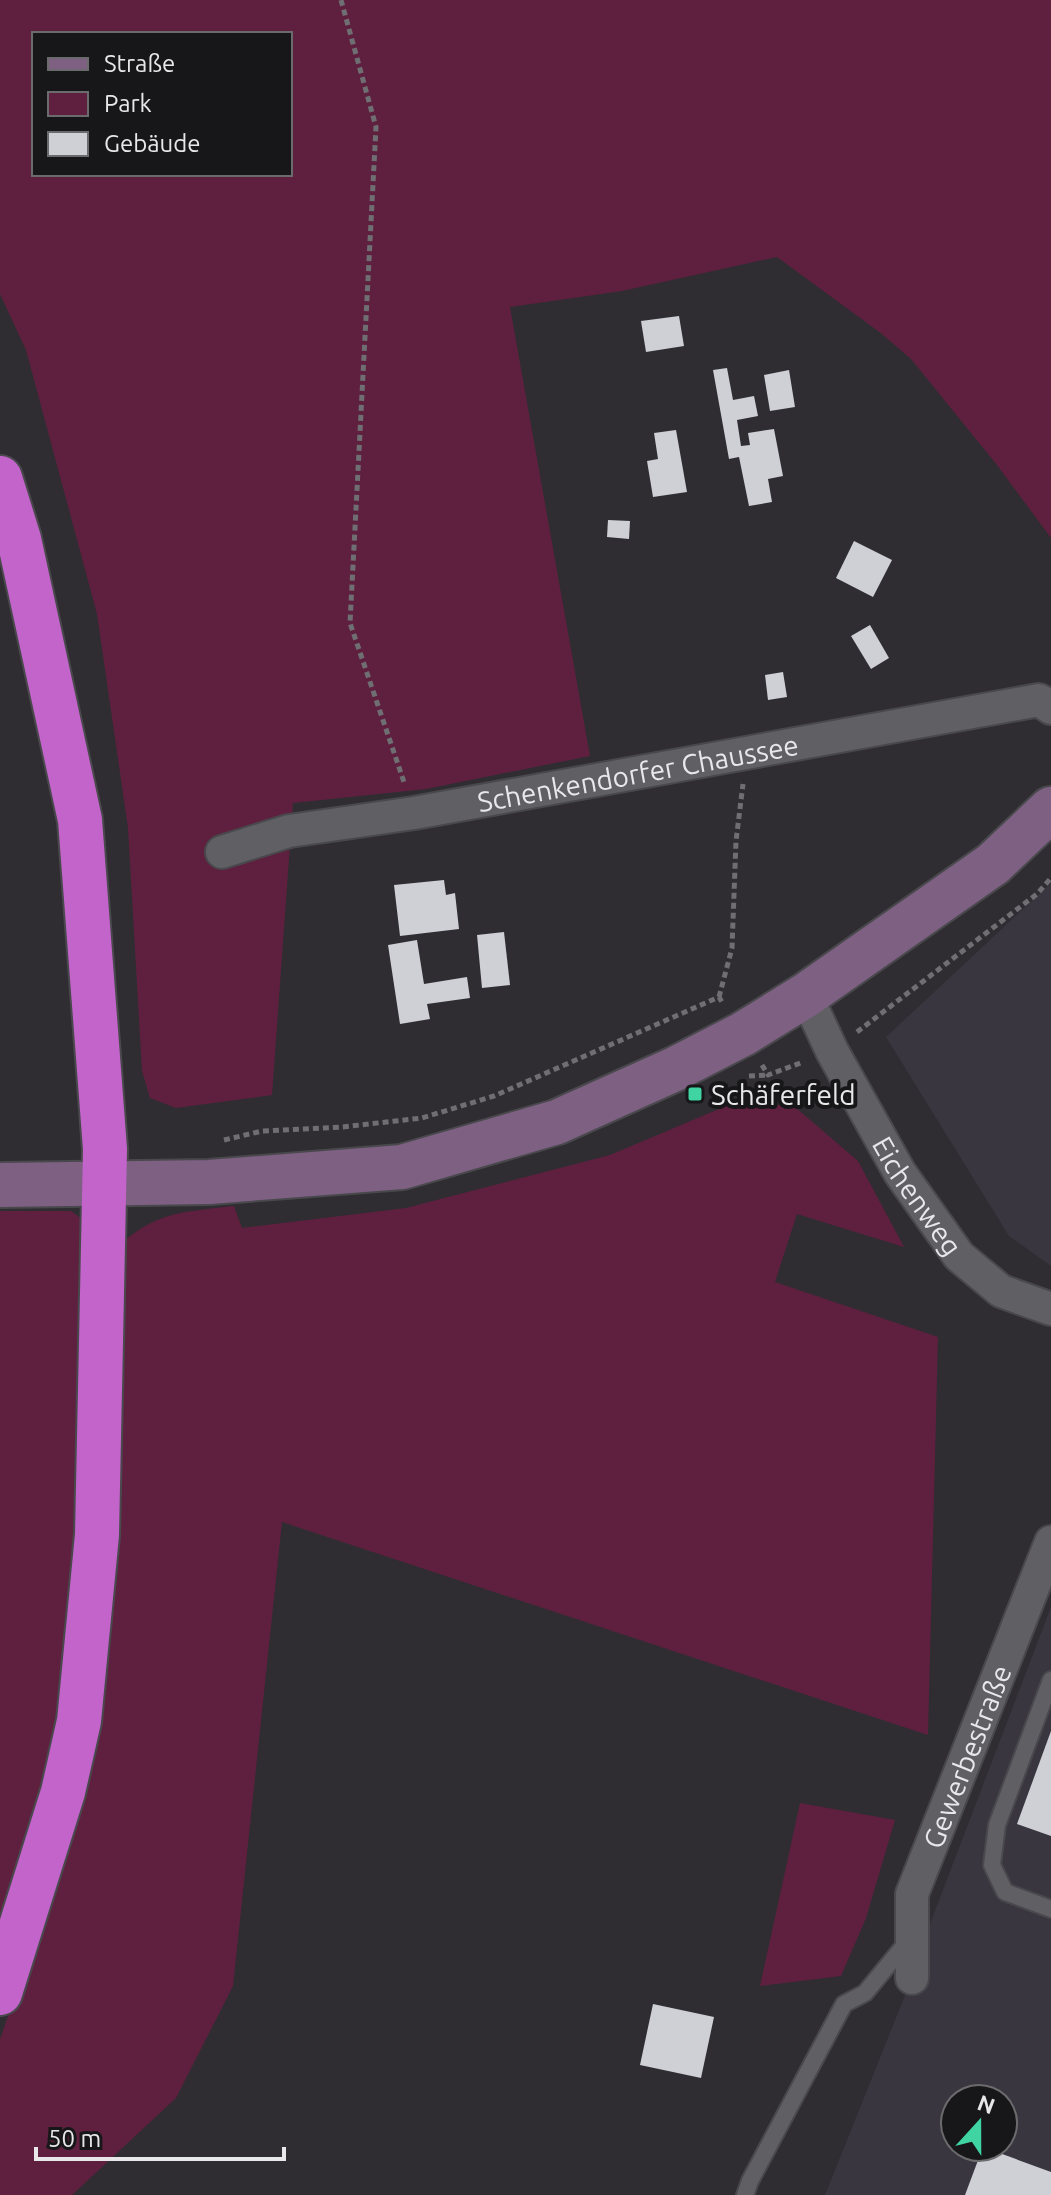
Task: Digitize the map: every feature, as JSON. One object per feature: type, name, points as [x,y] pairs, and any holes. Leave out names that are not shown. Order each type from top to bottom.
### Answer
[{"type":"highway","points":[[0,478],[19,539],[80,820],[105,1149],[97,1535],[79,1721],[59,1806],[0,1993]]},
{"type":"main road","points":[[0,1185],[209,1182],[402,1167],[557,1122],[613,1099],[743,1034],[806,995],[993,864],[1051,809]]},
{"type":"street","name":"Schenkendorfer Chaussee","points":[[222,852],[289,831],[414,813],[1039,700],[1051,708]]},
{"type":"street","name":"Eichenweg","points":[[806,995],[832,1051],[900,1173],[959,1256],[1001,1291],[1051,1309]]},
{"type":"street","name":"Gewerbestraße","points":[[912,1978],[912,1894],[1051,1542]]},
{"type":"lane","points":[[1051,1680],[997,1825],[992,1865],[1005,1892],[1051,1909]]},
{"type":"lane","points":[[745,2195],[844,2004],[865,1993],[912,1937]]},
{"type":"path","points":[[341,0],[376,127],[350,623],[414,813]]},
{"type":"path","points":[[746,751],[736,841],[732,948],[719,997],[768,1075],[832,1051],[1037,894],[1051,878]]},
{"type":"path","points":[[219,1141],[262,1131],[342,1127],[422,1118],[494,1096],[719,997]]},
{"type":"shaded area","points":[[1051,883],[1051,1266],[1009,1236],[886,1037]]},
{"type":"shaded area","points":[[1051,1607],[1051,2195],[825,2195],[912,1978]]},
{"type":"green space","points":[[0,0],[1051,0],[1051,538],[997,465],[911,359],[777,257],[622,291],[510,307],[590,756],[426,789],[293,803],[272,1095],[176,1108],[150,1098],[142,1071],[128,828],[97,614],[26,350],[0,294]]},
{"type":"green space","points":[[738,1101],[795,1107],[858,1161],[904,1247],[797,1214],[775,1282],[938,1337],[928,1735],[282,1522],[233,1986],[176,2098],[72,2195],[0,2195],[0,2039],[43,1916],[117,1247],[158,1220],[200,1210],[234,1206],[242,1228],[406,1208],[610,1155]]},
{"type":"green space","points":[[0,1211],[71,1211],[82,1219],[85,1453],[70,1665],[44,1808],[0,1951]]},
{"type":"green space","points":[[800,1803],[895,1820],[866,1918],[841,1976],[760,1986]]},
{"type":"building","points":[[679,316],[684,346],[646,352],[641,321]]},
{"type":"building","points":[[727,368],[733,400],[754,396],[758,416],[737,420],[741,446],[750,445],[748,433],[774,429],[783,476],[768,479],[772,502],[749,506],[739,457],[729,459],[713,370]]},
{"type":"building","points":[[789,370],[795,407],[770,411],[764,375]]},
{"type":"building","points":[[676,430],[687,492],[653,497],[647,461],[658,459],[654,433]]},
{"type":"building","points":[[608,520],[630,521],[629,539],[607,537]]},
{"type":"building","points":[[854,541],[892,560],[873,597],[836,578]]},
{"type":"building","points":[[870,625],[889,658],[871,669],[851,636]]},
{"type":"building","points":[[783,672],[787,697],[768,700],[765,675]]},
{"type":"building","points":[[444,880],[446,895],[455,893],[459,929],[400,936],[394,885]]},
{"type":"building","points":[[504,932],[510,985],[482,988],[477,935]]},
{"type":"building","points":[[417,940],[424,984],[467,977],[470,998],[427,1004],[430,1019],[400,1024],[388,945]]},
{"type":"building","points":[[1051,1731],[1051,1836],[1017,1824]]},
{"type":"building","points":[[653,2004],[714,2017],[701,2078],[640,2065]]},
{"type":"building","points":[[1019,2160],[1051,2172],[1051,2195],[965,2195],[977,2163],[1019,2163]]},
{"type":"place","name":"Schäferfeld","points":[[695,1094]]}]
